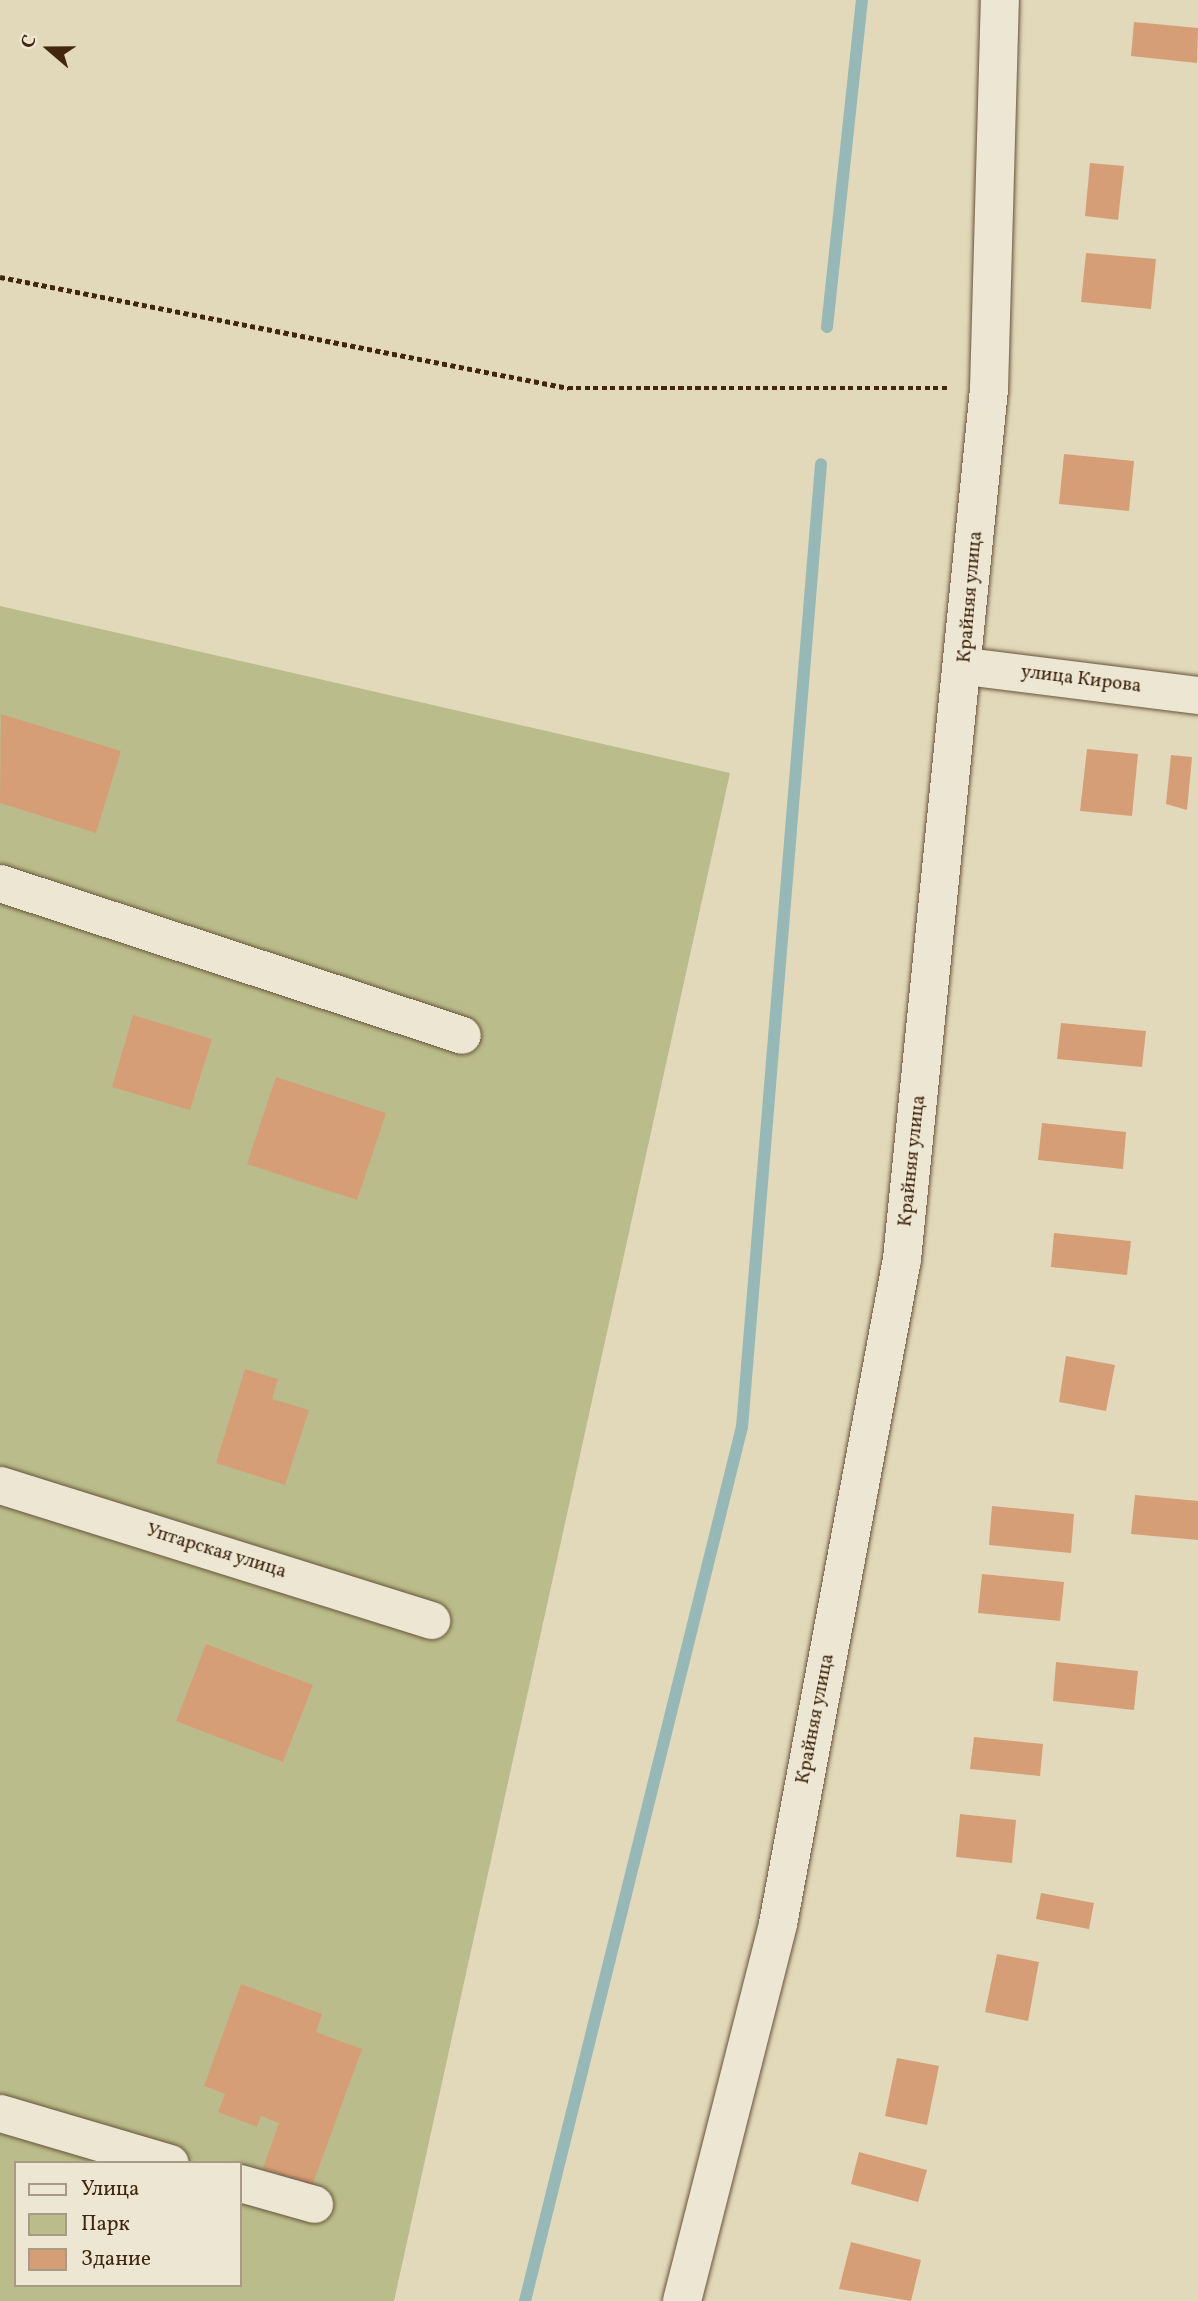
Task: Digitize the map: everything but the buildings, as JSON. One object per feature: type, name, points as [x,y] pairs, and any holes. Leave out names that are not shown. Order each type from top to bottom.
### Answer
[{"type":"main road","name":"Крайняя улица","points":[[682,2301],[778,1924],[902,1259],[965,666],[989,389],[1000,0]]},
{"type":"street","name":"улица Кирова","points":[[965,666],[1198,695]]},
{"type":"street","points":[[0,883],[462,1035]]},
{"type":"street","name":"Уптарская улица","points":[[0,1485],[431,1620]]},
{"type":"street","points":[[0,2113],[163,2161]]},
{"type":"street","points":[[242,2184],[314,2204]]},
{"type":"path","points":[[0,277],[568,388],[989,389]]},
{"type":"green space","points":[[0,606],[730,773],[394,2301],[0,2301]]},
{"type":"waterway","points":[[827,327],[862,0]]},
{"type":"waterway","points":[[525,2301],[742,1427],[821,464]]}]
